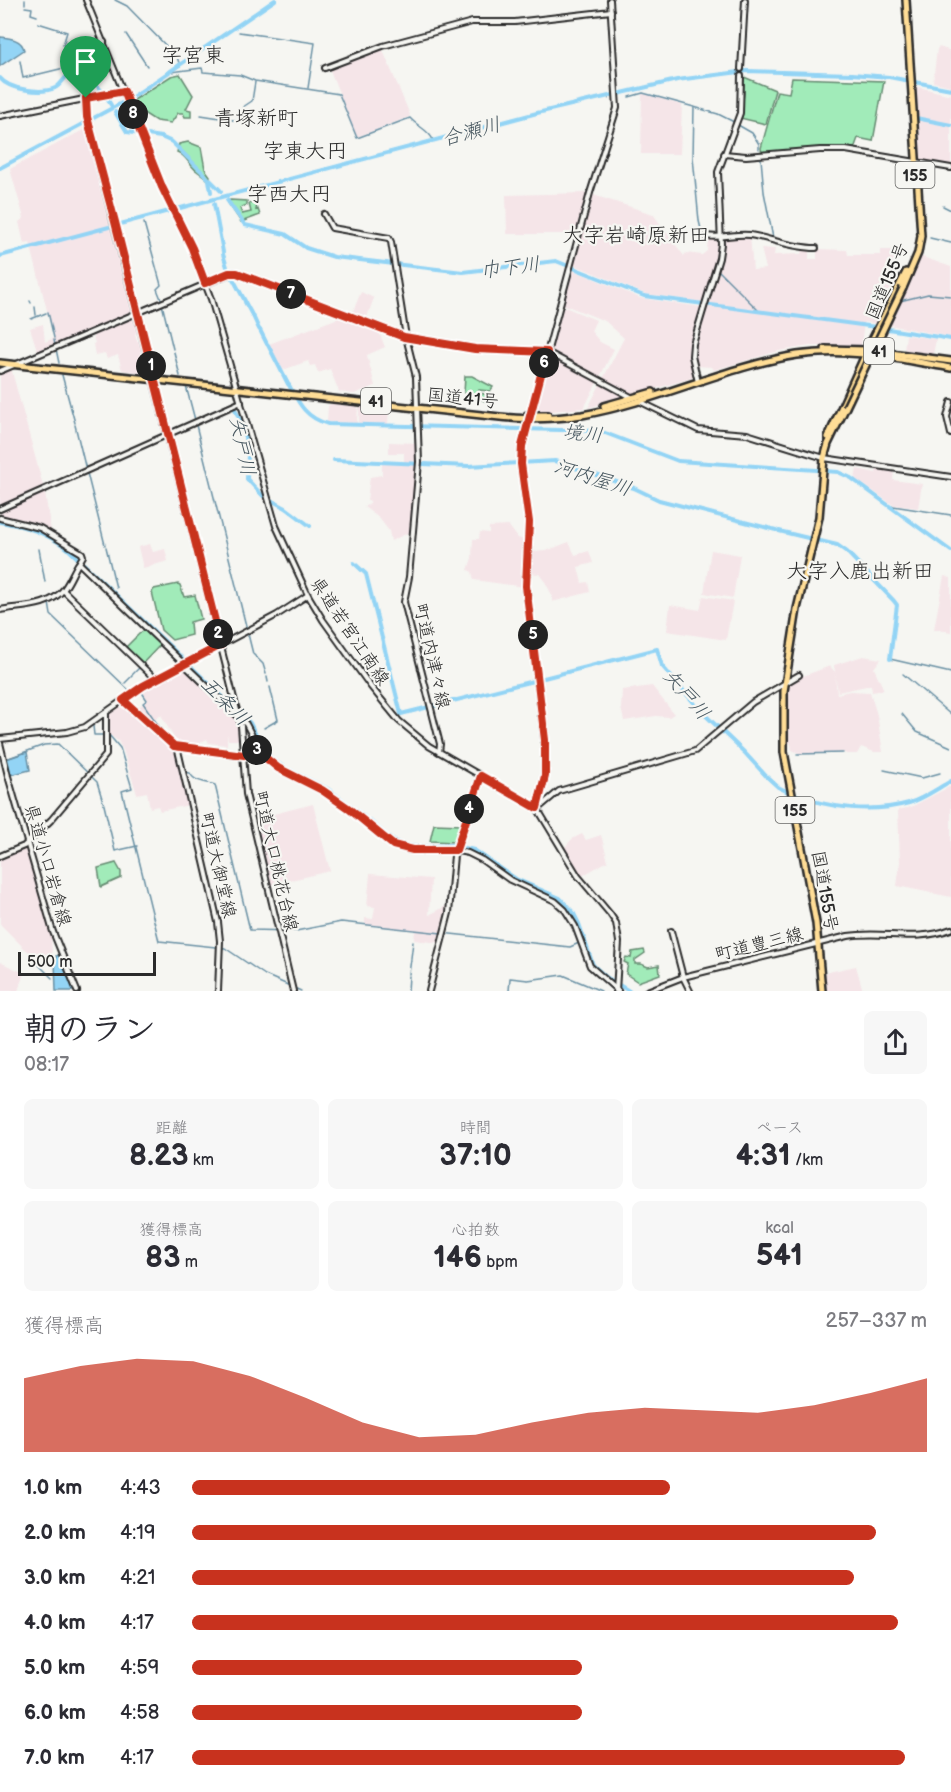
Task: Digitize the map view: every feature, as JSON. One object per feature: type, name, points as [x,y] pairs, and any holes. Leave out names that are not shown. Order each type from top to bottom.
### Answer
[{"type":"highway","name":"国道155号","points":[[902,288],[918,236],[904,0]]},
{"type":"highway","name":"国道155号","points":[[822,991],[816,923],[784,752],[784,683],[817,516],[823,458],[828,439],[846,406],[918,253],[921,228],[915,162]]},
{"type":"highway","name":"155","points":[[842,416],[875,353],[918,253]]},
{"type":"highway","name":"155","points":[[828,439],[867,352],[911,264]]},
{"type":"highway","name":"国道41号","points":[[0,362],[530,417],[583,414],[766,358],[795,352],[840,348],[951,365]]},
{"type":"highway","points":[[875,353],[951,365]]},
{"type":"highway","name":"国道155号","points":[[823,458],[846,406]]},
{"type":"street","name":"県道若宮江南線","points":[[86,0],[214,306],[270,504],[287,554],[308,595],[323,620],[399,721],[439,752],[537,808],[578,876],[616,924],[619,942],[616,990]]},
{"type":"street","points":[[537,808],[544,784],[545,750],[526,580],[529,522],[521,464],[522,446],[592,183],[615,116],[617,98],[610,0]]},
{"type":"street","points":[[742,68],[745,0]]},
{"type":"street","points":[[325,68],[383,46],[472,22],[515,22],[611,11]]},
{"type":"street","name":"町道大口桃花台線","points":[[104,42],[97,48],[90,77],[86,98],[88,122],[117,228],[239,716],[242,729],[246,794],[293,991]]},
{"type":"street","points":[[698,380],[692,349],[718,262],[721,236],[717,177],[740,113],[741,76]]},
{"type":"street","points":[[0,116],[124,91]]},
{"type":"street","points":[[724,154],[760,156],[813,150],[839,150],[951,168]]},
{"type":"street","points":[[324,214],[332,228],[390,238],[406,337],[416,377],[417,407]]},
{"type":"street","points":[[702,235],[751,235],[795,247],[816,248]]},
{"type":"street","points":[[0,370],[205,283],[230,273],[239,273],[379,329],[406,337],[475,349],[547,352],[693,429],[757,436],[823,458],[951,477]]},
{"type":"street","points":[[0,509],[241,402]]},
{"type":"street","points":[[951,402],[947,417],[951,434]]},
{"type":"street","name":"町道内津々線","points":[[417,407],[419,462],[409,577],[404,602],[440,747],[439,752]]},
{"type":"street","points":[[0,518],[44,530],[82,553],[83,556],[63,590],[44,602],[0,610]]},
{"type":"street","points":[[79,562],[187,663],[239,716],[249,727],[259,749],[278,768],[322,790],[393,845],[413,850],[456,848],[480,859],[507,879],[559,904],[575,926],[589,964],[616,990]]},
{"type":"street","points":[[63,590],[156,679]]},
{"type":"street","points":[[0,741],[73,731],[89,725],[156,679],[280,614],[308,595]]},
{"type":"street","points":[[537,808],[559,791],[692,752],[702,747],[751,703],[799,675]]},
{"type":"street","points":[[123,700],[177,747],[243,754],[259,749]]},
{"type":"street","points":[[0,856],[19,849],[27,843],[53,817],[107,754],[106,713]]},
{"type":"street","name":"県道小口岩倉線","points":[[0,741],[55,937],[77,991]]},
{"type":"street","name":"町道大御堂線","points":[[177,747],[218,922],[220,941],[218,991]]},
{"type":"street","points":[[429,991],[449,913],[456,848],[481,776]]},
{"type":"street","name":"町道豊三線","points":[[647,991],[683,977],[860,934],[916,937],[951,929]]},
{"type":"street","points":[[671,931],[683,977],[690,991]]},
{"type":"shaded area","points":[[939,47],[951,51],[951,86],[933,82]]},
{"type":"shaded area","points":[[382,48],[410,115],[357,137],[329,68]]},
{"type":"shaded area","points":[[914,86],[951,95],[951,166],[919,159]]},
{"type":"shaded area","points":[[642,93],[682,105],[680,154],[641,154]]},
{"type":"shaded area","points":[[87,128],[135,311],[38,353],[30,328],[43,324],[45,342],[54,338],[30,243],[24,244],[19,222],[24,218],[10,169]]},
{"type":"shaded area","points":[[587,193],[653,214],[684,256],[686,253],[702,255],[707,251],[708,238],[719,239],[718,255],[704,302],[645,294],[572,264],[580,234],[507,234],[506,195]]},
{"type":"shaded area","points":[[750,236],[753,270],[766,269],[761,248],[775,249],[774,255],[801,254],[802,249],[809,249],[809,259],[817,259],[817,249],[847,250],[848,255],[880,255],[881,250],[893,250],[895,275],[900,276],[897,290],[879,324],[864,322],[861,346],[810,346],[779,351],[714,370],[712,367],[696,366],[693,356],[695,338],[719,265],[722,239]]},
{"type":"shaded area","points":[[920,256],[951,267],[951,337],[889,325],[912,279]]},
{"type":"shaded area","points":[[571,269],[640,298],[701,307],[691,339],[690,353],[694,374],[692,378],[588,408],[624,338],[605,321],[560,303]]},
{"type":"shaded area","points":[[361,292],[374,298],[367,317],[380,322],[378,327],[351,316]]},
{"type":"shaded area","points":[[560,305],[596,320],[591,331],[600,342],[614,349],[584,408],[531,413]]},
{"type":"shaded area","points":[[135,314],[140,332],[135,334],[137,341],[143,340],[146,351],[140,352],[141,357],[147,356],[149,374],[122,370],[118,355],[107,359],[105,353],[95,355],[92,333]]},
{"type":"shaded area","points":[[344,316],[378,330],[385,347],[367,355],[375,386],[354,394],[339,392],[330,369],[318,373],[315,365],[310,366],[308,361],[283,370],[269,344]]},
{"type":"shaded area","points":[[906,335],[936,339],[933,355],[904,351]]},
{"type":"shaded area","points":[[11,368],[45,493],[51,531],[27,521],[0,516],[0,373]]},
{"type":"shaded area","points":[[334,402],[358,405],[357,423],[327,422],[328,406]]},
{"type":"shaded area","points":[[359,405],[389,408],[388,424],[359,423]]},
{"type":"shaded area","points":[[389,442],[418,443],[418,462],[404,462],[404,453],[389,453]]},
{"type":"shaded area","points":[[382,463],[418,465],[412,531],[391,541],[389,531],[379,518],[364,507],[371,502],[367,500],[370,477],[382,475]]},
{"type":"shaded area","points":[[877,467],[894,470],[893,480],[922,484],[918,508],[893,505],[855,479],[857,469],[876,473]]},
{"type":"shaded area","points":[[509,526],[518,538],[527,541],[525,587],[474,580],[472,572],[468,570],[472,558],[473,539],[479,539],[480,532],[489,533],[489,527]]},
{"type":"shaded area","points":[[569,542],[575,555],[589,551],[593,563],[578,567],[582,583],[588,582],[590,592],[552,602],[552,595],[543,578],[539,574],[527,573],[529,552],[546,551]]},
{"type":"shaded area","points":[[150,544],[153,552],[165,549],[168,561],[143,568],[138,547]]},
{"type":"shaded area","points":[[711,550],[740,555],[733,598],[704,593]]},
{"type":"shaded area","points":[[944,576],[951,578],[951,632],[934,629]]},
{"type":"shaded area","points":[[703,596],[733,601],[726,640],[667,631],[670,605],[700,610]]},
{"type":"shaded area","points":[[863,656],[881,659],[874,668],[884,690],[872,692],[871,685],[838,692],[835,675],[837,694],[850,691],[870,692],[877,715],[883,752],[874,752],[861,747],[857,754],[801,754],[792,750],[791,744],[785,740],[790,681],[830,666],[835,672],[834,665]]},
{"type":"shaded area","points":[[182,667],[236,716],[240,727],[240,740],[228,740],[227,734],[227,745],[209,743],[207,739],[192,747],[178,745],[161,715],[150,723],[136,709],[148,700],[141,690]]},
{"type":"shaded area","points":[[652,686],[674,714],[669,717],[656,716],[624,721],[621,708],[622,690]]},
{"type":"shaded area","points":[[126,705],[176,748],[189,805],[160,811],[158,806],[150,808],[147,792],[137,794],[123,750],[118,741],[109,734],[108,715],[119,706],[123,709]]},
{"type":"shaded area","points":[[951,786],[951,897],[897,886],[900,862],[898,810],[911,807]]},
{"type":"shaded area","points":[[313,804],[330,871],[270,885],[254,819]]},
{"type":"shaded area","points":[[582,834],[586,840],[601,835],[608,861],[580,877],[564,848],[572,839]]},
{"type":"shaded area","points":[[27,850],[51,932],[52,955],[39,959],[25,949],[0,924],[0,857]]},
{"type":"shaded area","points":[[370,874],[431,879],[429,915],[450,904],[441,943],[414,940],[415,930],[365,925],[365,918],[373,919],[375,907],[367,906]]},
{"type":"shaded area","points":[[0,962],[24,973],[18,991],[0,991]]},
{"type":"shaded area","points":[[856,966],[863,991],[825,991],[824,973]]},
{"type":"green space","points":[[180,74],[193,95],[186,109],[191,110],[191,117],[178,113],[171,123],[156,121],[131,105],[131,102],[171,76]]},
{"type":"green space","points":[[744,77],[775,90],[766,124],[740,118]]},
{"type":"green space","points":[[792,78],[884,81],[873,141],[858,138],[854,149],[821,148],[762,155],[761,148],[777,91],[789,93]]},
{"type":"green space","points":[[188,142],[201,147],[205,169],[210,176],[209,181],[194,169],[183,155],[177,152],[179,144]]},
{"type":"green space","points":[[230,200],[247,201],[247,205],[240,208],[242,214],[251,212],[249,204],[254,202],[257,204],[256,210],[258,209],[260,215],[241,222],[228,203]]},
{"type":"green space","points":[[465,376],[472,376],[493,387],[490,391],[479,390],[479,393],[488,395],[488,402],[464,393]]},
{"type":"green space","points":[[178,584],[184,597],[195,595],[201,619],[190,622],[191,635],[172,640],[161,630],[152,592],[154,589]]},
{"type":"green space","points":[[146,629],[161,644],[143,663],[126,647]]},
{"type":"green space","points":[[434,824],[462,825],[456,842],[430,841]]},
{"type":"green space","points":[[116,863],[121,872],[121,878],[101,887],[98,868]]},
{"type":"green space","points":[[644,950],[645,953],[635,960],[635,964],[648,967],[659,965],[660,974],[638,982],[626,974],[628,964],[624,962],[626,957],[631,958],[632,952]]},
{"type":"water","points":[[0,37],[18,41],[24,50],[0,66]]},
{"type":"water","points":[[27,752],[30,770],[10,775],[6,759]]},
{"type":"water","points":[[59,955],[75,991],[56,991],[55,960]]},
{"type":"waterway","points":[[115,0],[127,6],[177,57],[180,66]]},
{"type":"waterway","points":[[0,168],[131,98],[275,0]]},
{"type":"waterway","points":[[25,7],[32,8],[31,14],[37,16]]},
{"type":"waterway","points":[[38,23],[67,32],[63,45],[84,52],[82,63]]},
{"type":"waterway","points":[[239,32],[315,43],[308,88]]},
{"type":"waterway","points":[[126,34],[147,66]]},
{"type":"waterway","points":[[20,61],[23,78],[64,68]]},
{"type":"waterway","points":[[171,72],[202,68],[203,72],[240,75],[255,81],[339,94],[357,138],[410,118],[433,140]]},
{"type":"waterway","name":"合瀬川","points":[[0,256],[537,113],[677,80],[747,71],[852,74],[889,77],[951,89]]},
{"type":"waterway","name":"巾下川","points":[[0,78],[18,88],[42,91],[57,87],[69,74],[82,75],[89,78],[99,88],[111,105]]},
{"type":"waterway","points":[[201,115],[239,121],[243,107],[252,101],[255,82]]},
{"type":"waterway","points":[[629,97],[643,93],[694,107],[693,157],[702,233]]},
{"type":"waterway","points":[[694,107],[718,114],[734,122]]},
{"type":"waterway","name":"巾下川","points":[[115,112],[127,132],[161,137],[172,142],[221,191]]},
{"type":"waterway","points":[[916,118],[951,125]]},
{"type":"waterway","points":[[738,125],[752,133],[759,144],[759,149]]},
{"type":"waterway","points":[[761,159],[764,192],[773,238]]},
{"type":"waterway","name":"境川","points":[[209,180],[211,192]]},
{"type":"waterway","name":"巾下川","points":[[227,200],[245,225],[285,234],[306,248],[334,257],[463,272],[556,261],[644,296],[876,327]]},
{"type":"waterway","name":"境川","points":[[214,204],[223,252]]},
{"type":"waterway","points":[[943,206],[951,210]]},
{"type":"waterway","points":[[144,223],[161,285],[157,289],[161,299]]},
{"type":"waterway","points":[[930,238],[951,243]]},
{"type":"waterway","name":"境川","points":[[223,254],[227,267]]},
{"type":"waterway","points":[[718,270],[759,311]]},
{"type":"waterway","name":"境川","points":[[231,275],[245,301]]},
{"type":"waterway","points":[[900,301],[928,294],[951,296]]},
{"type":"waterway","name":"境川","points":[[245,302],[252,315]]},
{"type":"waterway","points":[[162,304],[173,349]]},
{"type":"waterway","points":[[35,307],[36,315]]},
{"type":"waterway","points":[[48,312],[54,338]]},
{"type":"waterway","points":[[31,319],[46,313]]},
{"type":"waterway","name":"境川","points":[[253,316],[259,329]]},
{"type":"waterway","name":"巾下川","points":[[888,329],[951,339]]},
{"type":"waterway","name":"境川","points":[[260,330],[267,344]]},
{"type":"waterway","points":[[54,340],[55,345]]},
{"type":"waterway","name":"境川","points":[[268,345],[288,384]]},
{"type":"waterway","points":[[56,349],[59,363]]},
{"type":"waterway","points":[[174,352],[180,376]]},
{"type":"waterway","points":[[62,375],[75,423]]},
{"type":"waterway","name":"境川","points":[[289,385],[309,414],[328,424],[600,431],[678,461],[817,470]]},
{"type":"waterway","points":[[186,386],[195,420]]},
{"type":"waterway","name":"矢戸川","points":[[234,407],[243,427],[248,454],[247,479],[263,496],[286,508],[310,526]]},
{"type":"waterway","points":[[75,425],[86,470]]},
{"type":"waterway","points":[[196,425],[253,654],[263,664],[266,674]]},
{"type":"waterway","name":"河内屋川","points":[[334,460],[468,466],[555,461],[634,488],[659,500],[776,530]]},
{"type":"waterway","name":"境川","points":[[825,471],[838,472],[851,478],[951,551]]},
{"type":"waterway","points":[[87,473],[105,545]]},
{"type":"waterway","points":[[893,506],[951,515]]},
{"type":"waterway","name":"五条川","points":[[0,522],[35,531],[67,548],[250,723],[264,751],[273,760],[328,789],[365,817]]},
{"type":"waterway","name":"河内屋川","points":[[779,531],[837,545],[847,552],[894,601],[897,605],[890,659]]},
{"type":"waterway","points":[[106,547],[116,588]]},
{"type":"waterway","points":[[39,549],[45,582]]},
{"type":"waterway","name":"矢戸川","points":[[354,563],[366,574],[401,714],[537,680]]},
{"type":"waterway","points":[[49,603],[51,615],[134,695],[141,691],[147,700],[143,703],[167,738]]},
{"type":"waterway","name":"矢戸川","points":[[540,679],[657,649],[662,666],[702,712],[766,776],[778,787],[788,792]]},
{"type":"waterway","points":[[890,659],[951,673]]},
{"type":"waterway","points":[[132,675],[140,667]]},
{"type":"waterway","points":[[903,674],[951,715]]},
{"type":"waterway","points":[[125,683],[132,676]]},
{"type":"waterway","points":[[267,677],[268,682]]},
{"type":"waterway","points":[[264,728],[278,720],[270,687]]},
{"type":"waterway","points":[[902,714],[917,732],[951,747]]},
{"type":"waterway","points":[[93,726],[94,735],[109,735],[120,748],[132,788],[122,791],[159,941],[225,948],[265,975],[290,986]]},
{"type":"waterway","points":[[6,759],[44,745],[58,744],[97,782],[115,851],[137,846]]},
{"type":"waterway","points":[[797,754],[843,753]]},
{"type":"waterway","points":[[884,770],[922,778],[940,773]]},
{"type":"waterway","points":[[185,772],[190,773],[197,780],[215,785],[250,930],[296,931],[341,922],[570,947],[579,943]]},
{"type":"waterway","name":"矢戸川","points":[[794,794],[836,806],[881,808],[914,801],[951,781]]},
{"type":"waterway","name":"五条川","points":[[369,820],[389,838],[402,845],[419,847],[452,845],[474,850],[516,879],[560,898],[573,912],[579,924],[593,965],[606,977],[629,991]]},
{"type":"waterway","points":[[411,958],[413,942]]},
{"type":"waterway","points":[[409,974],[411,959]]},
{"type":"waterway","points":[[34,960],[52,978]]},
{"type":"waterway","points":[[509,991],[510,978],[528,980],[563,975],[601,991]]},
{"type":"waterway","points":[[408,991],[409,976]]},
{"type":"waterway","points":[[294,988],[301,991]]},
{"type":"district","name":"字宮東","points":[[193,55]]},
{"type":"district","name":"青塚新町","points":[[256,118]]},
{"type":"district","name":"字東大円","points":[[305,151]]},
{"type":"district","name":"字西大円","points":[[289,194]]},
{"type":"district","name":"大字岩崎原新田","points":[[636,235]]},
{"type":"district","name":"大字入鹿出新田","points":[[860,571]]},
{"type":"route","points":[[124,91],[162,187],[192,248],[205,283],[232,272],[237,273],[404,337],[475,349],[547,352],[522,446],[521,464],[529,522],[526,586],[545,740],[545,776],[537,808],[481,776],[456,850],[401,848],[385,840],[365,821],[322,790],[278,768],[259,749],[244,755],[174,746],[123,700],[143,686],[221,645],[87,117],[86,98],[124,91]]}]
